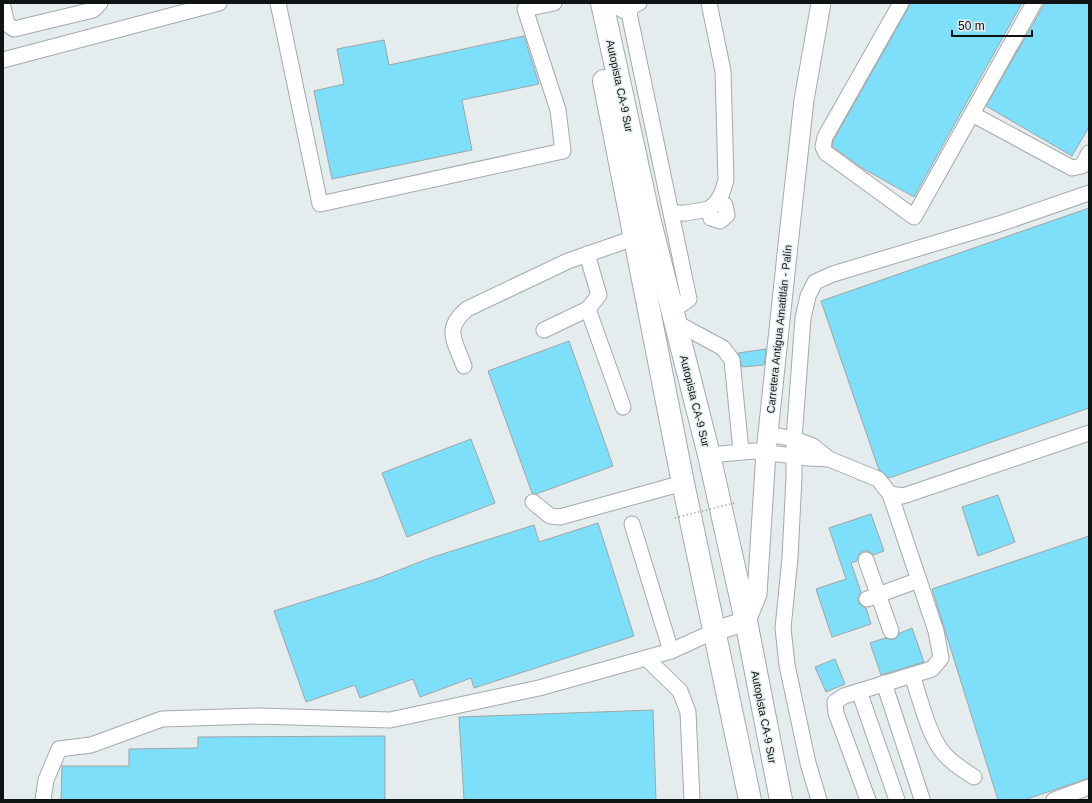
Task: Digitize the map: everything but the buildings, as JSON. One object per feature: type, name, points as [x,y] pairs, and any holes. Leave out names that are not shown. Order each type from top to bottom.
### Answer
[{"type":"highway","name":"Autopista CA-9 Sur","points":[[588,3],[683,483],[750,800]]},
{"type":"highway","name":"Autopista CA-9 Sur","points":[[602,3],[648,218],[709,455],[746,621],[781,800]]},
{"type":"main road","name":"Carretera Antigua Amatitlán - Palín","points":[[746,621],[757,594],[766,452],[804,100],[821,3]]},
{"type":"main road","points":[[715,631],[746,621]]},
{"type":"street","points":[[3,7],[7,24],[14,28],[93,10],[100,3]]},
{"type":"street","points":[[3,60],[219,3]]},
{"type":"street","points":[[278,3],[320,204],[564,151],[558,110],[525,9],[554,3]]},
{"type":"street","points":[[610,3],[634,8],[689,299],[674,317],[723,348],[732,360],[741,451]]},
{"type":"street","points":[[676,231],[684,224],[716,210],[726,180],[723,71],[709,3]]},
{"type":"street","points":[[901,3],[825,137],[823,147],[826,153],[914,217],[1034,3]]},
{"type":"street","points":[[972,114],[1072,168],[1082,166],[1089,153]]},
{"type":"street","points":[[819,800],[808,763],[787,665],[783,628],[790,558],[794,477],[793,456],[803,318],[808,296],[815,282],[833,274],[999,224],[1089,192]]},
{"type":"street","points":[[672,213],[716,210]]},
{"type":"street","points":[[464,366],[452,331],[456,318],[467,309],[568,261],[634,238]]},
{"type":"street","points":[[544,330],[588,309],[599,295],[587,254]]},
{"type":"street","points":[[588,309],[623,407]]},
{"type":"street","points":[[890,494],[903,496],[1089,433]]},
{"type":"street","points":[[768,434],[794,439],[813,446],[829,459],[878,479],[890,494],[936,631],[942,658],[932,669],[859,691],[836,700],[835,709],[868,800]]},
{"type":"street","points":[[709,455],[741,451],[766,452],[829,459]]},
{"type":"street","points":[[533,502],[550,516],[560,517],[683,483]]},
{"type":"street","points":[[632,524],[671,651]]},
{"type":"street","points":[[866,560],[873,597],[891,631]]},
{"type":"street","points":[[873,597],[919,580]]},
{"type":"street","points":[[43,800],[46,780],[59,748],[91,745],[162,719],[259,716],[390,720],[539,688],[646,659],[671,651],[715,631]]},
{"type":"street","points":[[646,659],[680,691],[688,712],[692,800]]},
{"type":"street","points":[[912,675],[933,737],[950,760],[974,777]]},
{"type":"street","points":[[884,683],[922,799]]},
{"type":"street","points":[[859,691],[896,800]]},
{"type":"street","points":[[1054,800],[1089,787]]},
{"type":"path","points":[[675,518],[734,503]]}]
